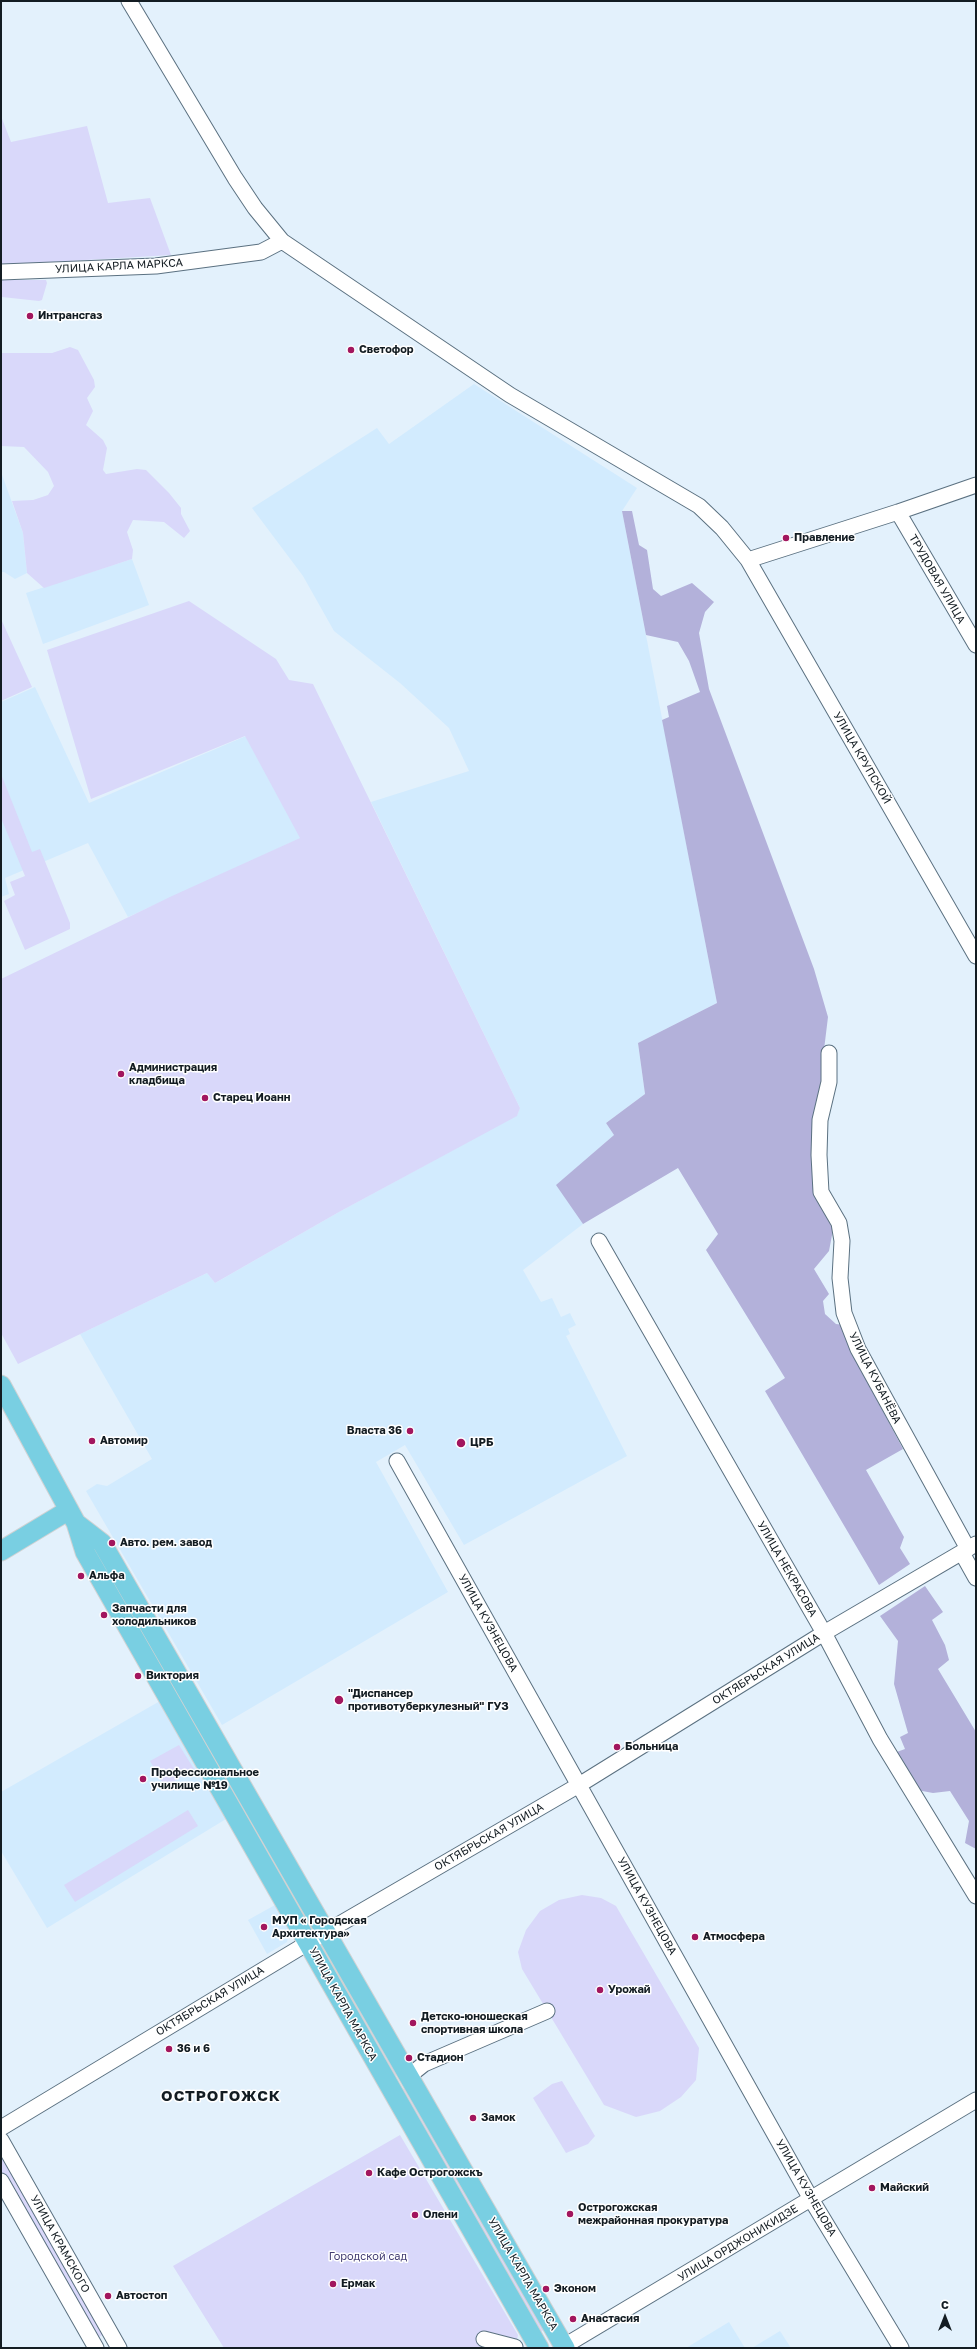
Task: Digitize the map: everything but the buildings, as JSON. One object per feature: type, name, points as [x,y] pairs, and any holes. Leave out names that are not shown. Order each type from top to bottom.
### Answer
[{"type":"main road","name":"УЛИЦА КАРЛА МАРКСА","points":[[1,1385],[73,1516],[85,1552],[539,2348]]},
{"type":"main road","name":"УЛИЦА КАРЛА МАРКСА","points":[[73,1516],[102,1543],[564,2347]]},
{"type":"main road","points":[[1,1551],[73,1516]]},
{"type":"main road","points":[[390,2088],[409,2076]]},
{"type":"street","name":"УЛИЦА КРУПСКОЙ","points":[[129,1],[235,178],[255,208],[282,241],[510,394],[699,506],[722,528],[748,560],[976,956]]},
{"type":"street","name":"УЛИЦА КАРЛА МАРКСА","points":[[1,272],[156,266],[261,252],[282,241]]},
{"type":"street","points":[[748,560],[898,512],[976,485]]},
{"type":"street","name":"ТРУДОВАЯ УЛИЦА","points":[[898,512],[976,645]]},
{"type":"street","name":"УЛИЦА КУБАНЁВА","points":[[829,1053],[829,1082],[820,1120],[819,1155],[821,1192],[839,1223],[842,1241],[840,1278],[844,1313],[858,1349],[969,1549],[976,1578]]},
{"type":"street","name":"УЛИЦА НЕКРАСОВА","points":[[599,1241],[824,1633],[880,1740],[976,1896]]},
{"type":"street","name":"УЛИЦА КУЗНЕЦОВА","points":[[397,1461],[811,2199],[901,2348]]},
{"type":"street","name":"ОКТЯБРЬСКАЯ УЛИЦА","points":[[1,2128],[326,1932],[579,1785],[824,1633],[969,1549]]},
{"type":"street","points":[[409,2076],[424,2064],[547,2011]]},
{"type":"street","name":"УЛИЦА ОРДЖОНИКИДЗЕ","points":[[564,2347],[976,2100]]},
{"type":"street","name":"УЛИЦА КРАМСКОГО","points":[[1,2140],[119,2348]]},
{"type":"street","name":"УЛИЦА КРАМСКОГО","points":[[1,2181],[96,2348]]},
{"type":"street","points":[[484,2339],[515,2348]]},
{"type":"shaded area","points":[[474,384],[637,488],[622,511],[717,1003],[638,1043],[645,1094],[606,1123],[614,1135],[557,1185],[583,1224],[523,1270],[541,1302],[552,1298],[561,1317],[570,1313],[576,1325],[568,1329],[570,1334],[566,1336],[627,1456],[464,1545],[405,1445],[376,1462],[448,1592],[222,1725],[86,1491],[97,1484],[107,1486],[152,1459],[80,1334],[207,1273],[215,1283],[339,1212],[517,1115],[520,1108],[371,802],[469,771],[449,728],[400,683],[334,631],[303,576],[252,508],[377,428],[389,444]]},
{"type":"shaded area","points":[[1,472],[23,533],[27,573],[15,579],[4,572],[1,572]]},
{"type":"shaded area","points":[[622,511],[632,511],[639,545],[647,550],[653,589],[661,596],[692,583],[714,602],[705,612],[699,633],[709,689],[814,969],[828,1017],[822,1066],[817,1196],[833,1230],[829,1251],[814,1269],[829,1294],[823,1301],[825,1314],[836,1324],[844,1325],[851,1351],[903,1449],[866,1470],[904,1537],[900,1548],[910,1564],[879,1585],[765,1391],[785,1378],[706,1250],[718,1234],[678,1168],[583,1224],[556,1185],[614,1135],[606,1123],[645,1094],[638,1043],[717,1003],[662,720],[669,717],[667,706],[700,692],[689,661],[678,642],[646,635]]},
{"type":"shaded area","points":[[132,559],[149,605],[43,644],[26,593]]},
{"type":"shaded area","points":[[35,687],[89,803],[246,736],[301,838],[128,917],[88,843],[5,878],[9,894],[1,897],[1,702]]},
{"type":"shaded area","points":[[925,1586],[943,1612],[932,1620],[945,1645],[949,1660],[938,1669],[976,1732],[976,1849],[965,1843],[969,1821],[950,1791],[933,1793],[917,1790],[894,1753],[905,1749],[900,1737],[908,1733],[894,1684],[898,1641],[880,1616]]},
{"type":"shaded area","points":[[160,1701],[226,1819],[47,1928],[1,1851],[1,1792]]},
{"type":"shaded area","points":[[275,1905],[290,1931],[287,1942],[267,1954],[248,1920]]},
{"type":"shaded area","points":[[729,2322],[745,2348],[686,2348]]},
{"type":"shaded area","points":[[780,2331],[791,2348],[752,2348]]},
{"type":"green space","points":[[1,116],[11,142],[87,126],[108,203],[150,198],[171,255],[1,265]]},
{"type":"green space","points":[[1,280],[46,280],[47,283],[42,300],[39,301],[2,297]]},
{"type":"green space","points":[[70,347],[78,350],[94,380],[95,387],[87,398],[93,411],[86,425],[103,440],[107,448],[103,470],[106,474],[137,469],[146,470],[169,493],[181,508],[181,514],[190,531],[184,538],[164,522],[133,520],[127,532],[133,550],[132,559],[44,588],[27,573],[23,533],[12,501],[33,500],[48,495],[54,486],[48,472],[24,447],[1,446],[1,353],[52,353]]},
{"type":"green space","points":[[189,601],[276,659],[289,680],[313,684],[520,1108],[517,1116],[339,1212],[215,1283],[207,1273],[18,1364],[1,1333],[1,979],[172,896],[300,838],[245,736],[91,799],[47,650]]},
{"type":"green space","points":[[1,619],[32,687],[1,701]]},
{"type":"green space","points":[[1,774],[32,852],[40,849],[70,923],[70,929],[25,950],[4,901],[15,895],[10,882],[25,876],[1,818]]},
{"type":"green space","points":[[179,1745],[194,1769],[165,1787],[150,1761]]},
{"type":"green space","points":[[188,1810],[198,1826],[75,1902],[64,1885]]},
{"type":"green space","name":"Урожай","points":[[582,1895],[601,1898],[616,1906],[699,2048],[696,2080],[681,2097],[660,2111],[636,2117],[604,2105],[522,1969],[518,1952],[526,1930],[540,1911],[559,1900]]},
{"type":"green space","points":[[331,1951],[400,2073],[390,2079],[321,1957]]},
{"type":"green space","points":[[562,2081],[595,2136],[588,2144],[566,2153],[533,2098],[552,2084]]},
{"type":"green space","points":[[408,2086],[547,2328],[537,2334],[398,2092]]},
{"type":"green space","name":"Городской сад","points":[[400,2135],[518,2335],[515,2348],[224,2348],[173,2266]]},
{"type":"green space","points":[[1,2150],[106,2333],[97,2338],[1,2171]]},
{"type":"place","name":"Интрансгаз","points":[[30,316]]},
{"type":"place","name":"Светофор","points":[[351,350]]},
{"type":"place","name":"Правление","points":[[786,538]]},
{"type":"place","name":"Администрация кладбища","points":[[121,1074]]},
{"type":"place","name":"Старец Иоанн","points":[[205,1098]]},
{"type":"place","name":"Власта 36","points":[[410,1431]]},
{"type":"place","name":"Автомир","points":[[92,1441]]},
{"type":"place","name":"ЦРБ","points":[[461,1443]]},
{"type":"place","name":"Авто. рем. завод","points":[[112,1543]]},
{"type":"place","name":"Альфа","points":[[81,1576]]},
{"type":"place","name":"Запчасти для холодильников","points":[[104,1615]]},
{"type":"place","name":"Виктория","points":[[138,1676]]},
{"type":"place","name":"\"Диспансер противотуберкулезный\" ГУЗ","points":[[339,1700]]},
{"type":"place","name":"Больница","points":[[617,1747]]},
{"type":"place","name":"Профессиональное училище №19","points":[[143,1779]]},
{"type":"place","name":"МУП « Городская Архитектура»","points":[[264,1927]]},
{"type":"place","name":"Атмосфера","points":[[695,1937]]},
{"type":"place","name":"Урожай","points":[[600,1990]]},
{"type":"place","name":"Детско-юношеская спортивная школа","points":[[413,2023]]},
{"type":"place","name":"36 и 6","points":[[169,2049]]},
{"type":"place","name":"Стадион","points":[[409,2058]]},
{"type":"place","name":"Замок","points":[[473,2118]]},
{"type":"place","name":"Кафе Острогожскъ","points":[[369,2173]]},
{"type":"place","name":"Майский","points":[[872,2188]]},
{"type":"place","name":"Острогожская межрайонная прокуратура","points":[[570,2214]]},
{"type":"place","name":"Олени","points":[[415,2215]]},
{"type":"place","name":"Ермак","points":[[333,2284]]},
{"type":"place","name":"Эконом","points":[[546,2289]]},
{"type":"place","name":"Автостоп","points":[[108,2296]]},
{"type":"place","name":"Анастасия","points":[[573,2319]]},
{"type":"district","name":"ОСТРОГОЖСК","points":[[221,2096]]}]
